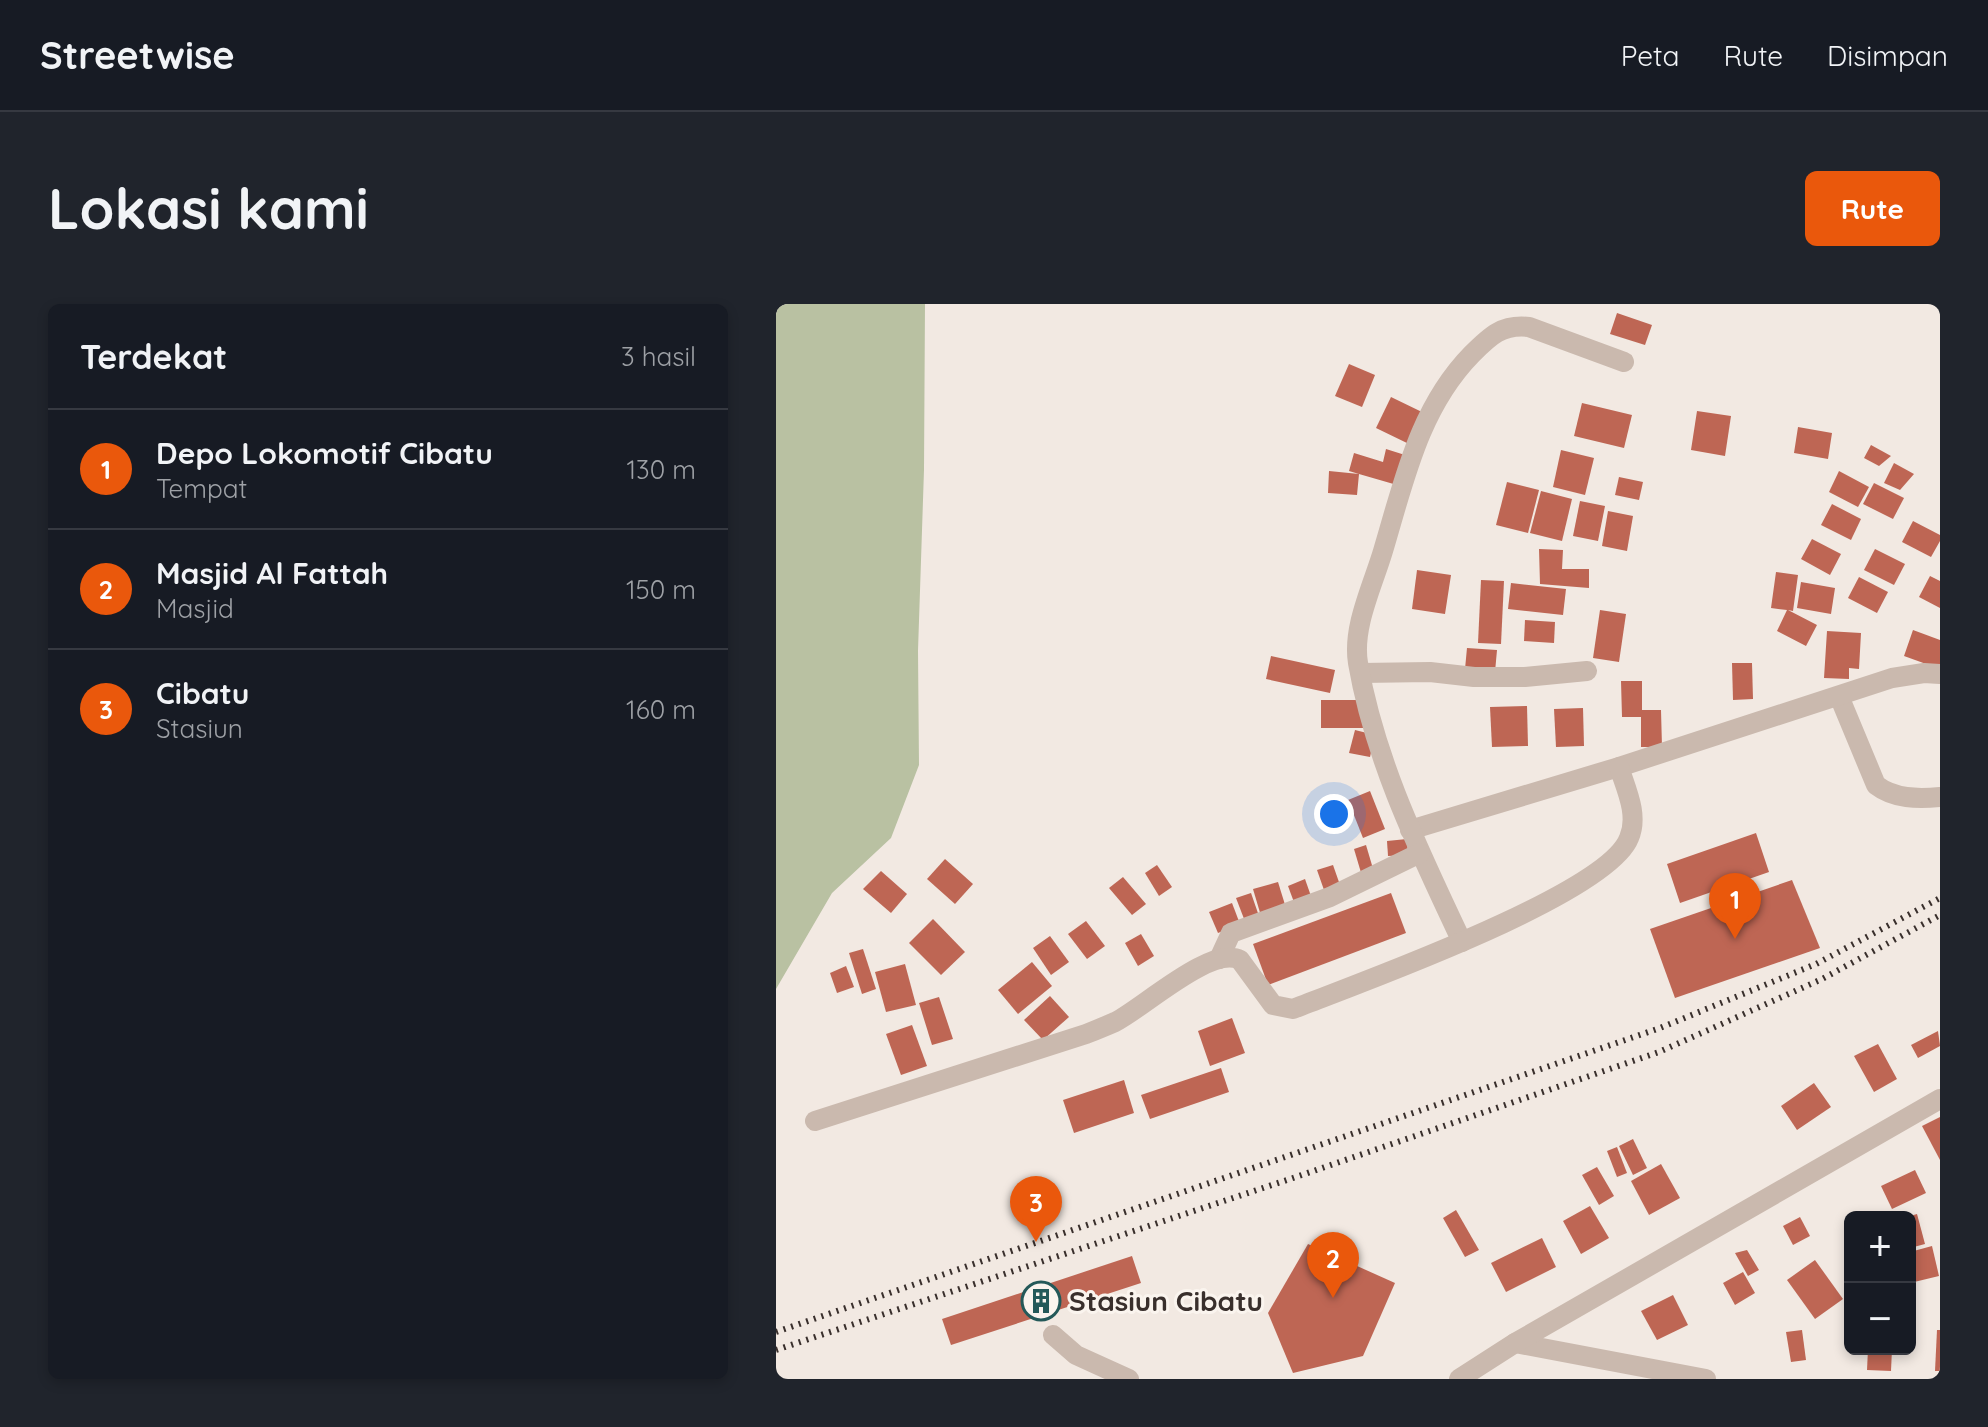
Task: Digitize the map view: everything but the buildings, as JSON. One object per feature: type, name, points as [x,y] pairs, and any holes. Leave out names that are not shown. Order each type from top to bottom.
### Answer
[{"type":"street","points":[[1462,942],[1410,830],[1383,759],[1358,656],[1360,627],[1421,427],[1440,393],[1462,365],[1493,334],[1514,325],[1529,327],[1624,362]]},
{"type":"street","points":[[1361,673],[1430,672],[1512,677],[1587,671]]},
{"type":"street","points":[[1410,830],[1909,674],[1940,674]]},
{"type":"street","points":[[1839,696],[1876,785],[1887,793],[1940,797]]},
{"type":"street","points":[[815,1121],[1086,1034],[1115,1022],[1193,971],[1219,959],[1232,957],[1240,960],[1273,1005],[1293,1009],[1462,942],[1598,872],[1623,850],[1633,825],[1631,806],[1619,767]]},
{"type":"street","points":[[1219,959],[1231,933],[1330,897],[1420,853]]},
{"type":"street","points":[[1459,1379],[1515,1343],[1940,1099]]},
{"type":"street","points":[[1053,1335],[1076,1355],[1118,1377]]},
{"type":"street","points":[[1515,1343],[1706,1379]]},
{"type":"green space","points":[[776,304],[925,304],[918,651],[919,765],[891,838],[832,893],[776,989]]},
{"type":"railway","points":[[776,1332],[1660,1028],[1816,964],[1940,898]]},
{"type":"railway","points":[[776,1350],[1659,1052],[1822,979],[1940,915]]},
{"type":"place","name":"Depo Lokomotif Cibatu","points":[[1735,939]]},
{"type":"place","name":"Cibatu","points":[[1036,1242]]},
{"type":"place","name":"Masjid Al Fattah","points":[[1333,1298]]},
{"type":"place","name":"Stasiun Cibatu","points":[[1041,1301]]}]
